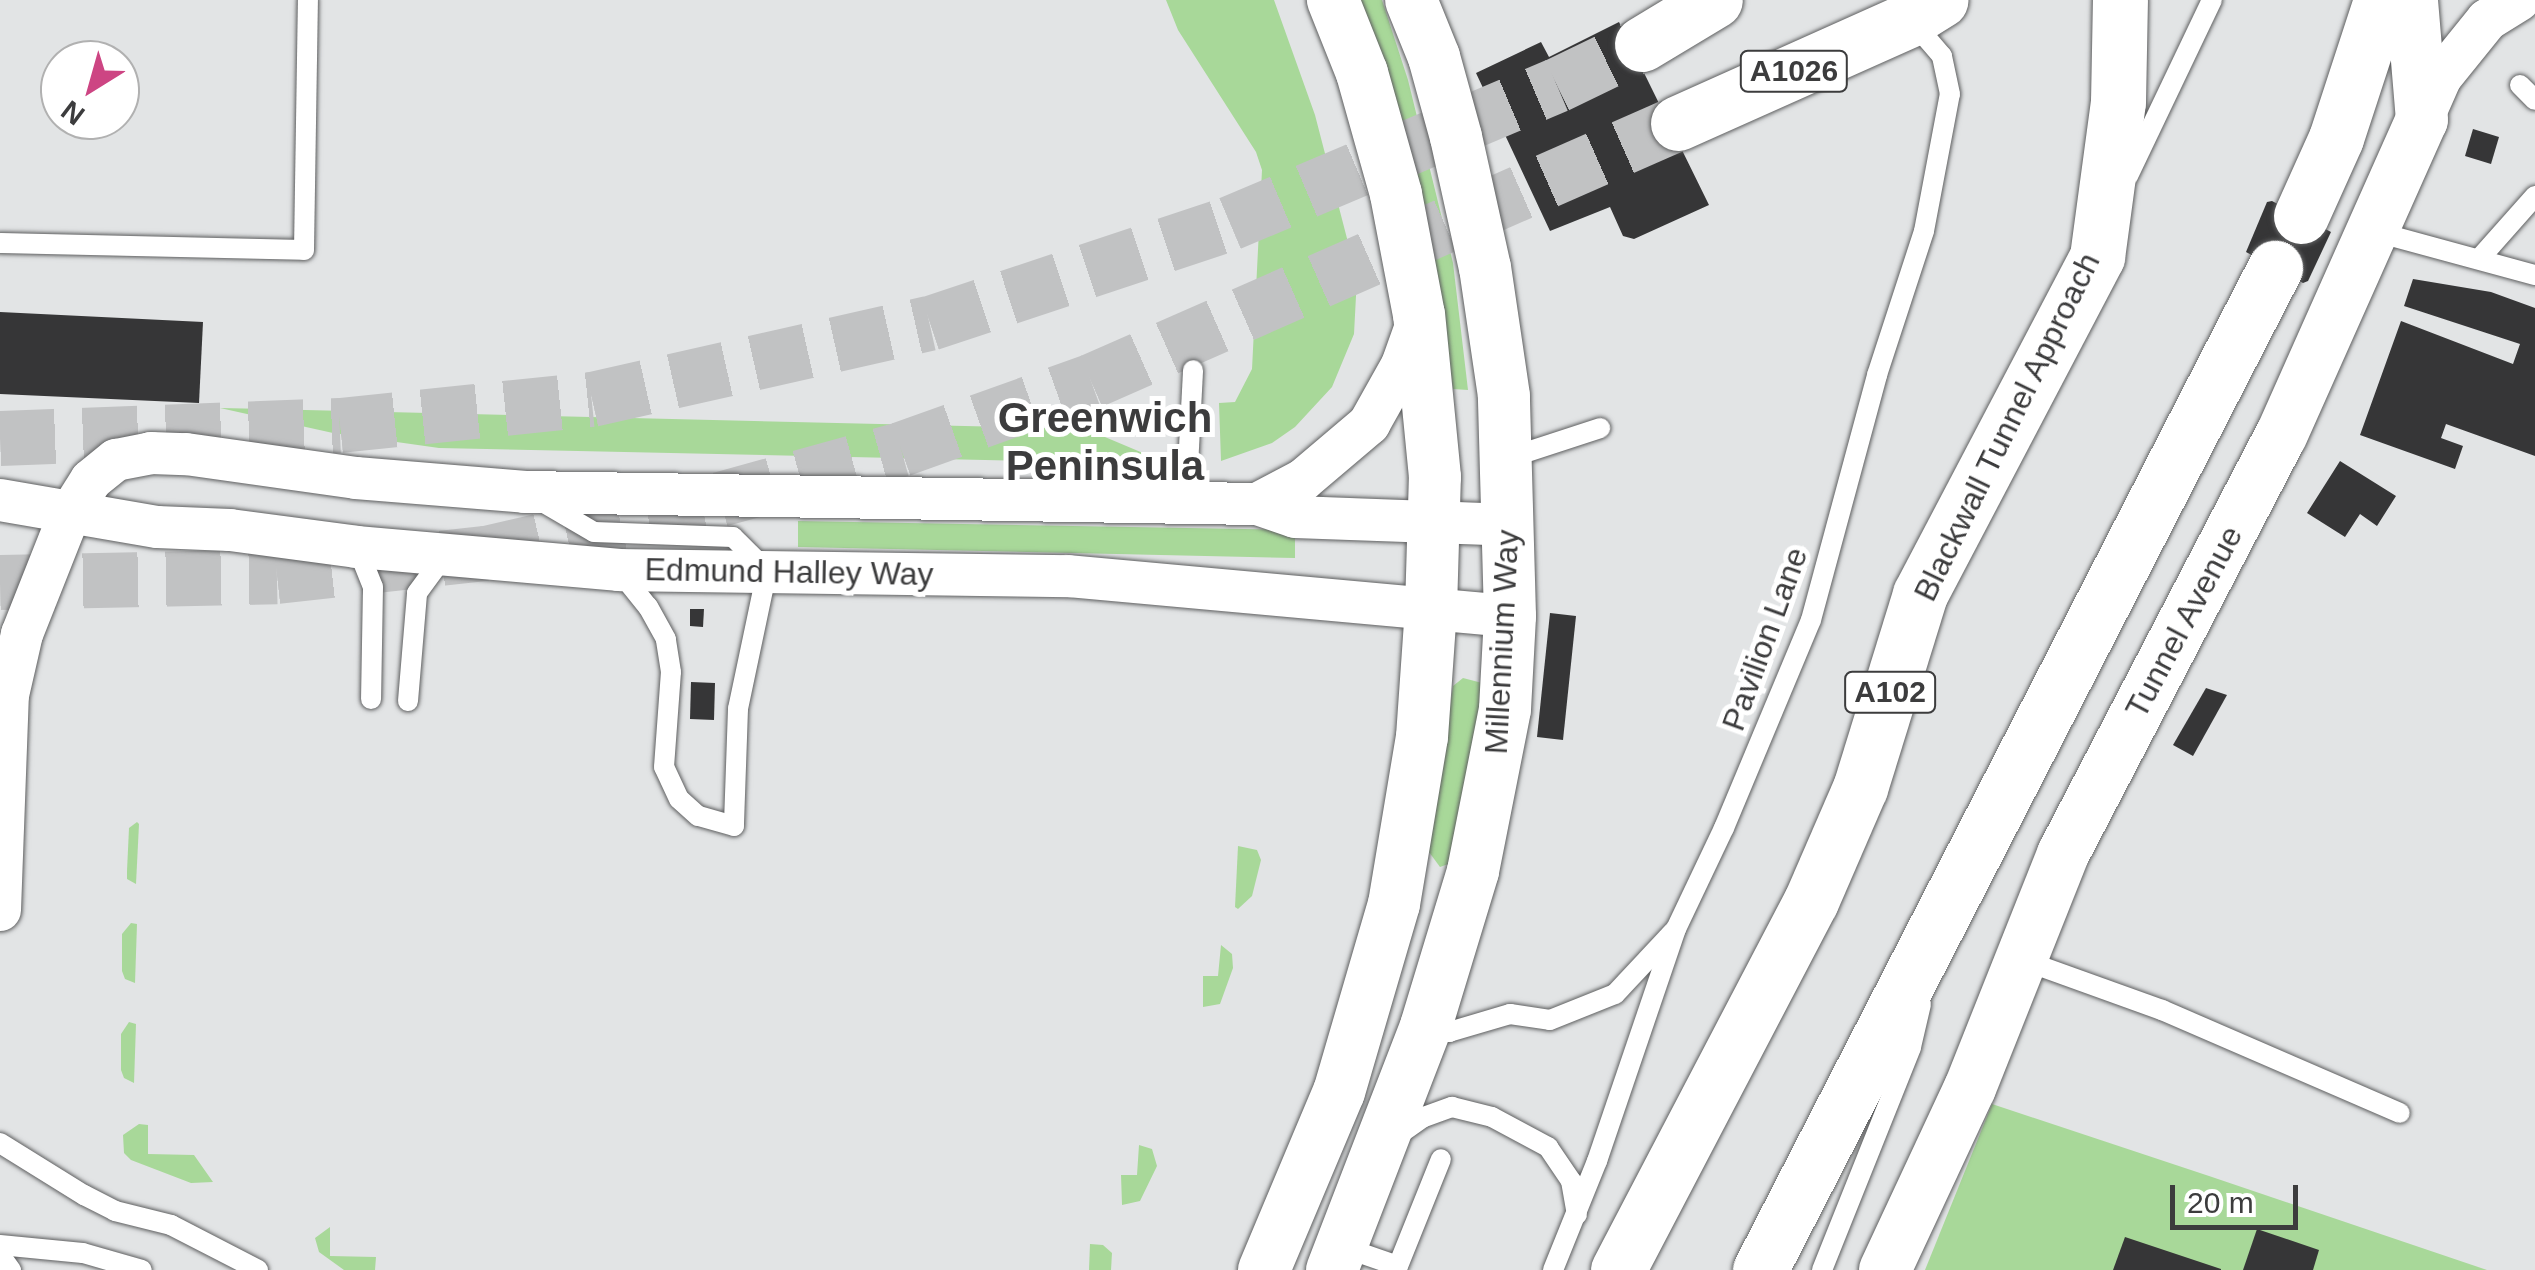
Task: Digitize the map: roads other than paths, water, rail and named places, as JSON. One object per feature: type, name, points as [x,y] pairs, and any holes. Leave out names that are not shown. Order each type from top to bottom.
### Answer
[{"type":"highway","points":[[1642,44],[1715,0]]},
{"type":"highway","name":"Blackwall Tunnel Approach","points":[[1618,1270],[1811,901],[1860,788],[1920,594],[2097,257],[2118,102],[2120,0]]},
{"type":"highway","points":[[2301,216],[2336,138],[2381,0]]},
{"type":"highway","name":"A1026","points":[[1678,123],[1926,9]]},
{"type":"highway","points":[[1760,1270],[2274,268]]},
{"type":"street","points":[[1264,1270],[1339,1092],[1394,904],[1422,736],[1431,609],[1435,521],[1419,315],[1396,194],[1362,73],[1333,0]]},
{"type":"street","name":"Millennium Way","points":[[1338,1259],[1426,1026],[1490,799],[1505,709],[1510,616],[1509,458],[1485,268],[1434,57],[1411,0]]},
{"type":"street","points":[[2412,0],[2422,120]]},
{"type":"street","name":"Tunnel Avenue","points":[[1885,1270],[1970,1088],[2063,854],[2281,436],[2442,77],[2487,20],[2518,0]]},
{"type":"street","points":[[1257,504],[1303,480],[1369,424],[1402,365],[1419,315]]},
{"type":"street","points":[[0,910],[8,695],[22,634],[70,515],[91,480],[116,460],[151,453],[356,478],[526,492],[1257,504],[1294,517],[1510,525]]},
{"type":"street","name":"Edmund Halley Way","points":[[0,500],[70,515],[619,570],[1068,576],[1510,616]]},
{"type":"lane","points":[[0,243],[304,250],[308,0]]},
{"type":"lane","points":[[1920,594],[2103,230],[2212,0]]},
{"type":"lane","name":"Pavilion Lane","points":[[1553,1270],[1578,1216],[1676,929],[1724,828],[1810,620],[1877,375],[1924,231],[1950,94],[1926,9]]},
{"type":"lane","points":[[2520,85],[2535,100]]},
{"type":"lane","points":[[2480,258],[2535,196]]},
{"type":"lane","points":[[2373,231],[2535,275]]},
{"type":"lane","points":[[1186,505],[1193,370]]},
{"type":"lane","points":[[1509,458],[1600,428]]},
{"type":"lane","points":[[526,492],[594,532],[733,537],[767,571],[738,708],[734,826],[698,816],[679,798],[664,766],[670,672],[666,639],[648,606],[619,570]]},
{"type":"lane","points":[[357,546],[373,587],[371,700]]},
{"type":"lane","points":[[408,701],[417,592],[445,555]]},
{"type":"lane","points":[[1822,1270],[1911,1047],[1940,914]]},
{"type":"lane","points":[[1426,1026],[1449,1032],[1510,1014],[1550,1020],[1567,1014],[1616,994],[1676,929]]},
{"type":"lane","points":[[2021,959],[2162,1010],[2400,1113]]},
{"type":"lane","points":[[1384,1145],[1424,1116],[1452,1107],[1492,1117],[1548,1147],[1571,1181],[1578,1216]]},
{"type":"lane","points":[[0,1142],[84,1196],[115,1210],[170,1225],[258,1270]]},
{"type":"lane","points":[[1338,1259],[1399,1268],[1441,1158]]},
{"type":"lane","points":[[0,1244],[83,1254],[142,1270]]},
{"type":"lane","points":[[0,1255],[11,1270]]},
{"type":"tunnel","points":[[0,438],[340,425],[592,399],[930,323],[1230,223],[1557,85],[1642,44]]},
{"type":"tunnel","points":[[0,582],[277,576],[486,553],[720,499],[901,449],[1091,381],[1678,123]]},
{"type":"district","name":"Greenwich Peninsula","points":[[1105,442]]}]
